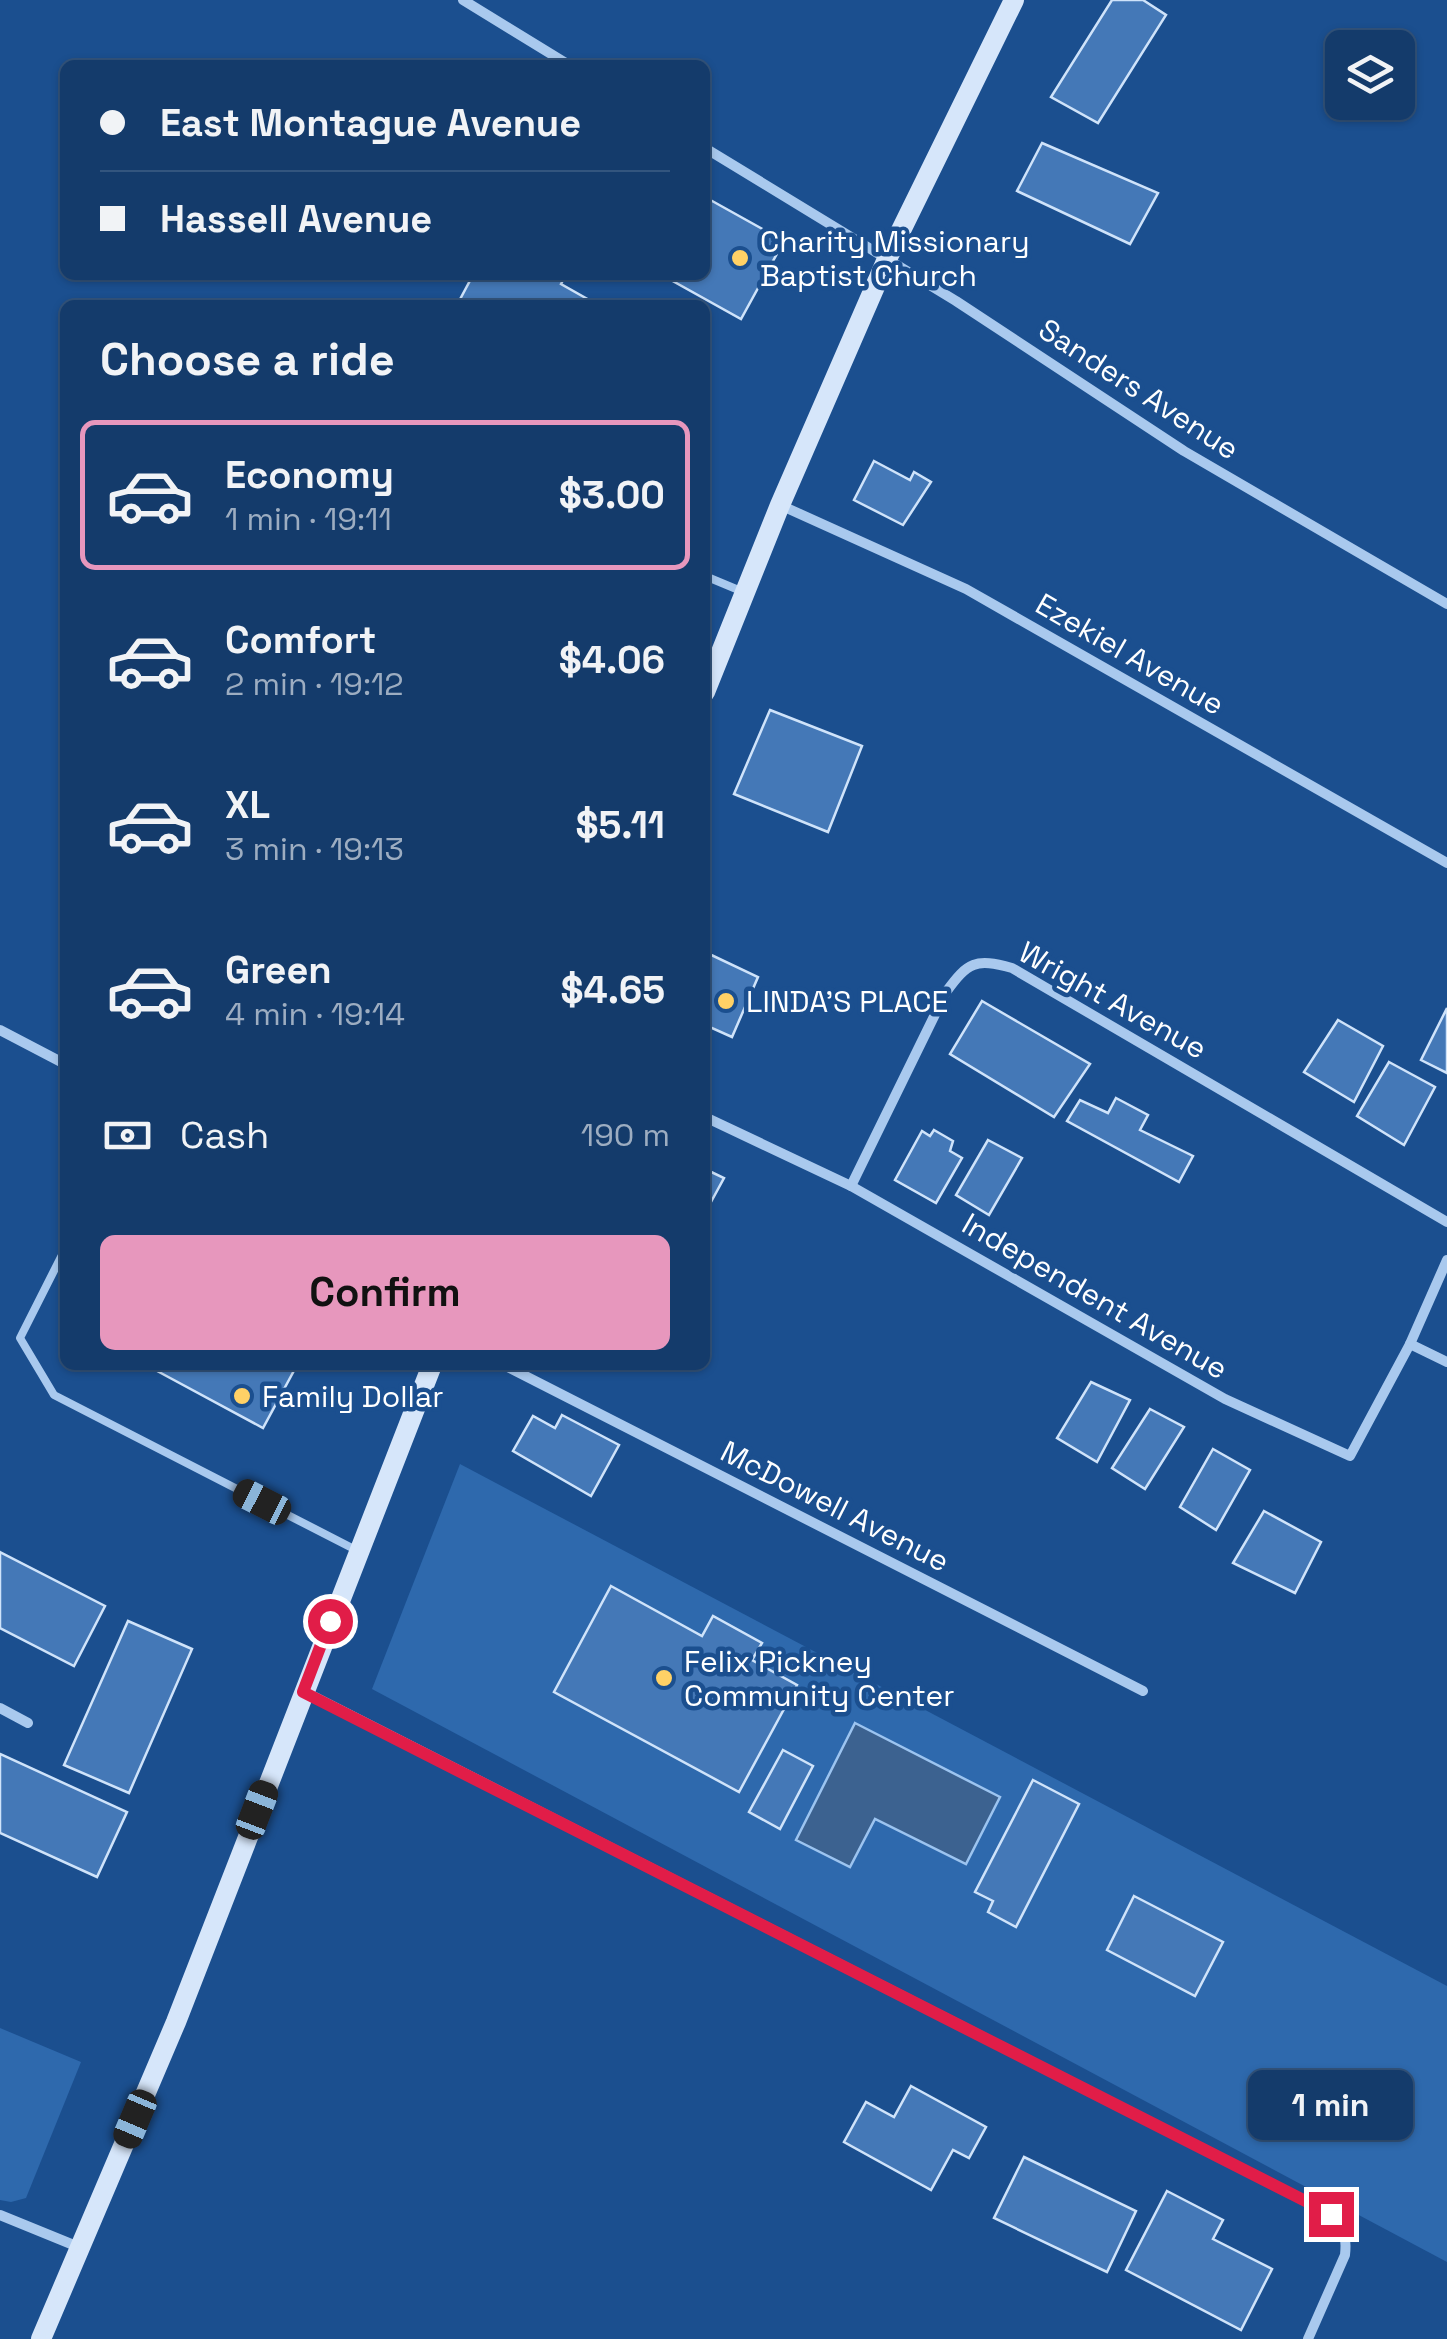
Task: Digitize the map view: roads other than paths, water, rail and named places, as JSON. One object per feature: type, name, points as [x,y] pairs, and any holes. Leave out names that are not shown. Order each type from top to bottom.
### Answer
[{"type":"main road","points":[[710,680],[886,259],[1014,0]]},
{"type":"main road","points":[[41,2339],[176,2022],[430,1370]]},
{"type":"street","points":[[463,0],[561,60]]},
{"type":"street","name":"Sanders Avenue","points":[[710,151],[1184,450],[1447,604]]},
{"type":"street","name":"Ezekiel Avenue","points":[[780,505],[966,589],[1447,864]]},
{"type":"street","name":"Wright Avenue","points":[[851,1186],[946,992],[964,967],[987,961],[1012,968],[1447,1222]]},
{"type":"street","points":[[0,1030],[60,1061]]},
{"type":"street","name":"Independent Avenue","points":[[710,1119],[851,1186],[1225,1399],[1350,1456],[1410,1344]]},
{"type":"street","points":[[1447,1260],[1410,1344],[1447,1362]]},
{"type":"street","name":"McDowell Avenue","points":[[514,1370],[1143,1692]]},
{"type":"street","points":[[303,1692],[1331,2214],[1342,2226],[1345,2255],[1308,2339]]},
{"type":"street","points":[[0,1708],[28,1723]]},
{"type":"street","points":[[0,2215],[81,2248]]},
{"type":"lane","points":[[710,578],[745,593]]},
{"type":"lane","points":[[60,1259],[20,1338],[54,1395],[358,1551]]},
{"type":"place","name":"Charity Missionary Baptist Church","points":[[740,258]]},
{"type":"place","name":"LINDA'S PLACE","points":[[726,1001]]},
{"type":"place","name":"Family Dollar","points":[[242,1396]]},
{"type":"place","name":"Felix Pickney Community Center","points":[[664,1678]]}]
